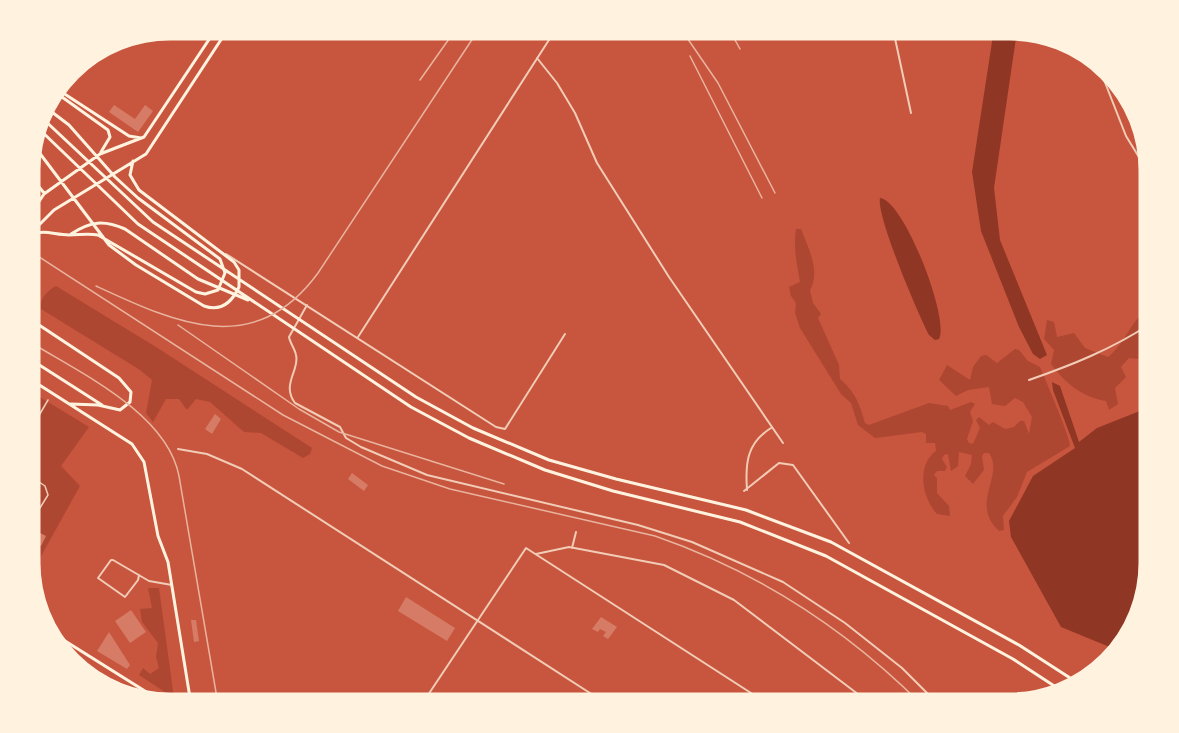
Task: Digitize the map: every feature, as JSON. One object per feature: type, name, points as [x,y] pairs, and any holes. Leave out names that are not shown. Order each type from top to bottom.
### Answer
[{"type":"main road","points":[[39,202],[44,194],[100,154],[143,138],[209,39]]},
{"type":"main road","points":[[39,225],[54,210],[102,183],[146,154],[221,39]]},
{"type":"main road","points":[[63,95],[129,136],[143,138]]},
{"type":"main road","points":[[62,96],[108,130],[110,137],[100,154]]},
{"type":"main road","points":[[39,233],[49,231],[68,235],[84,232],[98,235],[196,292],[205,294],[218,290],[225,278],[224,266],[214,253],[138,198],[115,177],[69,125],[53,113]]},
{"type":"main road","points":[[48,123],[153,222],[416,397],[473,428],[549,460],[616,479],[746,510],[831,542],[1019,645],[1070,678]]},
{"type":"main road","points":[[44,134],[131,218],[411,407],[469,438],[544,470],[740,522],[826,556],[1012,659],[1054,686]]},
{"type":"main road","points":[[40,153],[94,228],[124,257],[204,306],[216,308],[231,301],[239,287],[239,270],[226,254],[138,189],[130,175],[133,161]]},
{"type":"main road","points":[[39,188],[44,194]]},
{"type":"main road","points":[[68,235],[83,226],[104,221],[125,229],[198,279],[255,303]]},
{"type":"main road","points":[[39,327],[129,386],[131,399],[124,409],[116,411],[103,406],[39,365]]},
{"type":"main road","points":[[39,385],[132,444],[144,462],[158,536],[168,562],[189,694]]},
{"type":"main road","points":[[66,403],[103,406]]},
{"type":"main road","points":[[64,641],[146,692]]},
{"type":"street","points":[[358,337],[549,39]]},
{"type":"street","points":[[895,39],[911,113]]},
{"type":"street","points":[[537,58],[574,113],[597,163],[615,192],[783,443]]},
{"type":"street","points":[[1104,79],[1126,136],[1140,159]]},
{"type":"street","points":[[226,254],[496,427],[506,429],[566,334]]},
{"type":"street","points":[[307,305],[289,336],[297,356],[291,376],[291,398],[295,403],[340,427],[346,438],[361,447],[427,475],[607,516],[692,543],[783,582],[845,623],[902,668],[928,694]]},
{"type":"street","points":[[1029,380],[1078,363],[1129,339],[1140,331]]},
{"type":"street","points":[[39,416],[48,400]]},
{"type":"street","points":[[772,427],[755,440],[747,463],[746,491],[779,463],[792,465],[849,543]]},
{"type":"street","points":[[178,449],[207,454],[242,470],[592,694]]},
{"type":"street","points":[[39,482],[45,486],[48,495],[39,510]]},
{"type":"street","points":[[573,548],[576,532]]},
{"type":"street","points":[[428,694],[476,619],[526,548],[753,694]]},
{"type":"street","points":[[536,554],[573,548],[664,565],[734,600],[858,694]]},
{"type":"street","points":[[139,575],[138,580],[125,597],[98,578],[111,560],[139,575],[148,581],[172,585]]},
{"type":"shaded area","points":[[992,39],[1016,39],[994,188],[1000,240],[1047,355],[1040,359],[1033,354],[1019,327],[981,231],[972,172]]},
{"type":"shaded area","points":[[880,198],[890,203],[900,218],[922,261],[938,308],[941,327],[939,339],[935,340],[929,335],[908,288],[891,244]]},
{"type":"shaded area","points":[[796,229],[801,229],[812,259],[814,275],[810,290],[813,303],[821,314],[818,318],[839,365],[840,379],[856,399],[865,423],[869,425],[929,403],[948,406],[950,410],[971,402],[975,404],[970,412],[973,421],[967,439],[969,443],[973,444],[980,428],[976,420],[979,417],[989,425],[993,422],[1005,429],[1024,421],[1029,434],[1032,417],[1023,402],[1015,398],[1005,406],[992,404],[989,387],[968,390],[956,396],[939,380],[947,365],[970,380],[973,367],[981,356],[986,355],[997,363],[1015,349],[1019,350],[1028,361],[1040,367],[1070,446],[1027,472],[1017,497],[1003,516],[1004,530],[999,531],[991,521],[987,510],[993,471],[993,462],[989,453],[984,453],[982,456],[984,470],[973,484],[965,476],[971,464],[972,455],[959,452],[958,466],[951,471],[948,454],[944,455],[942,459],[947,467],[945,471],[937,471],[934,475],[937,478],[937,493],[949,506],[950,516],[937,514],[928,499],[923,482],[926,464],[936,451],[935,443],[926,443],[926,434],[922,432],[875,438],[858,425],[851,403],[841,394],[800,328],[795,313],[796,303],[789,287],[800,282],[795,249]]},
{"type":"shaded area","points":[[56,286],[156,347],[312,448],[310,454],[303,458],[261,433],[244,432],[210,402],[196,399],[187,410],[179,399],[166,399],[153,422],[146,413],[152,380],[140,370],[41,309],[41,302],[45,295]]},
{"type":"shaded area","points":[[1140,318],[1140,359],[1129,358],[1121,367],[1126,377],[1115,388],[1118,404],[1109,410],[1106,401],[1082,393],[1062,377],[1051,364],[1054,350],[1044,339],[1047,320],[1054,322],[1057,337],[1074,333],[1085,348],[1108,357]]},
{"type":"shaded area","points":[[1052,382],[1060,386],[1079,442],[1097,428],[1140,411],[1140,572],[1133,605],[1118,636],[1109,647],[1061,627],[1011,537],[1009,521],[1033,476],[1075,448]]},
{"type":"shaded area","points":[[39,396],[89,427],[61,466],[80,486],[39,560]]},
{"type":"shaded area","points":[[148,588],[159,588],[173,694],[168,694],[139,675],[143,668],[150,674],[159,668],[156,657],[158,643],[142,622],[140,609],[152,608]]},
{"type":"building","points":[[114,105],[135,119],[145,105],[153,111],[138,132],[109,112]]},
{"type":"building","points":[[215,414],[221,419],[212,434],[205,429]]},
{"type":"building","points":[[352,473],[368,485],[364,491],[348,479]]},
{"type":"building","points":[[39,532],[46,536],[41,546],[39,545]]},
{"type":"building","points":[[406,597],[455,628],[447,641],[398,611]]},
{"type":"building","points":[[131,610],[146,632],[130,643],[115,621]]},
{"type":"building","points":[[601,617],[617,627],[608,639],[603,636],[606,632],[592,629]]},
{"type":"building","points":[[191,620],[196,620],[199,641],[194,642]]},
{"type":"building","points":[[109,632],[130,665],[127,669],[97,651]]},
{"type":"tram line","points":[[39,347],[119,397],[158,433],[171,453],[179,476],[216,694]]},
{"type":"railway","points":[[420,80],[449,39]]},
{"type":"railway","points":[[96,286],[155,312],[185,321],[213,326],[241,325],[268,317],[293,300],[318,273],[472,39]]},
{"type":"railway","points":[[688,39],[718,83],[775,193]]},
{"type":"railway","points":[[734,39],[740,49]]},
{"type":"railway","points":[[690,56],[762,198]]},
{"type":"railway","points":[[39,257],[283,415],[382,466],[450,489],[655,536],[692,550],[764,584],[797,605],[862,651],[911,694]]},
{"type":"railway","points":[[178,325],[299,409],[339,432],[504,484]]}]
